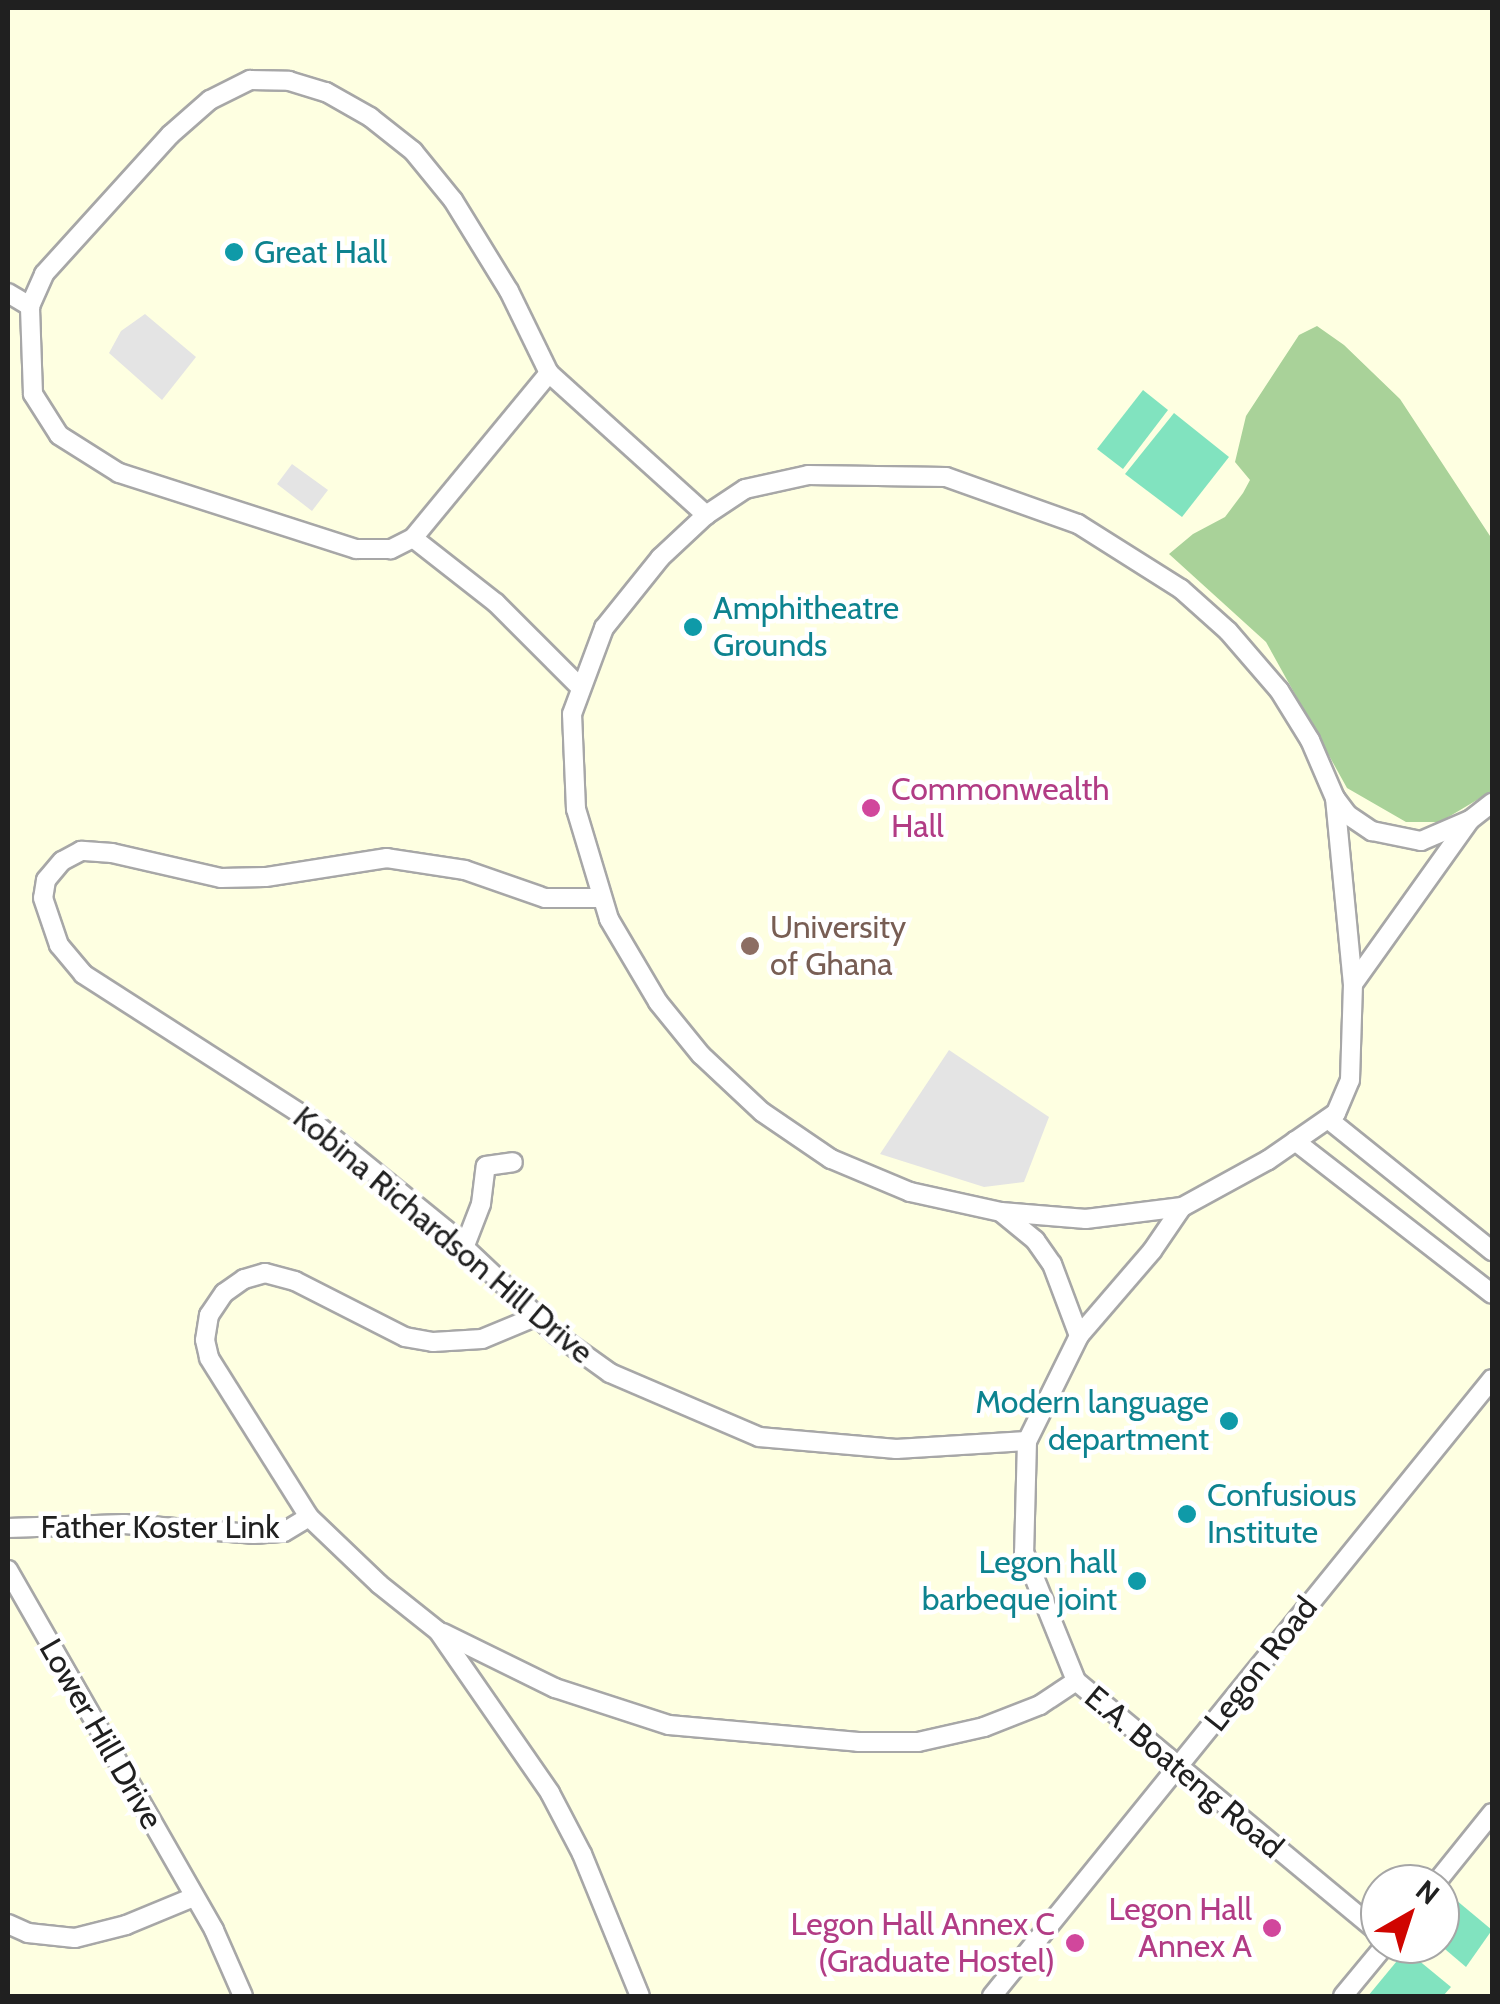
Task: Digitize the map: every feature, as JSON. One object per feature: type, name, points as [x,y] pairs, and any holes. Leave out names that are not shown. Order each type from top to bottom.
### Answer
[{"type":"street","points":[[549,373],[413,538],[391,549],[356,549],[120,473],[59,435],[32,394],[30,306],[44,274],[197,112],[250,80],[289,81],[326,92],[370,117],[413,151],[472,230],[509,291],[549,373],[706,516]]},
{"type":"street","points":[[8,293],[30,306]]},
{"type":"street","points":[[1335,798],[1353,984],[1350,1080],[1336,1113],[1295,1142],[1182,1207],[1086,1219],[1002,1212],[910,1192],[831,1159],[762,1112],[701,1054],[658,1002],[601,898],[576,809],[572,714],[604,628],[660,558],[706,516],[744,489],[808,475],[946,477],[1078,524],[1181,589],[1228,631],[1279,690],[1310,740],[1335,798],[1348,815],[1397,840],[1421,842],[1470,820],[1492,803]]},
{"type":"street","points":[[413,538],[496,603],[580,687]]},
{"type":"street","points":[[1353,984],[1470,820]]},
{"type":"street","name":"Kobina Richardson Hill Drive","points":[[601,898],[545,898],[465,870],[386,858],[265,877],[221,878],[112,853],[81,851],[62,861],[46,880],[46,916],[60,945],[84,974],[312,1121],[464,1248],[536,1317],[610,1373],[759,1437],[896,1449],[1027,1441]]},
{"type":"street","points":[[1328,1118],[1492,1251]]},
{"type":"street","points":[[1295,1142],[1492,1294]]},
{"type":"street","points":[[464,1248],[481,1204],[486,1166],[513,1162]]},
{"type":"street","name":"E.A. Boateng Road","points":[[1182,1207],[1152,1251],[1078,1336],[1027,1441],[1024,1552],[1076,1681],[1360,1917]]},
{"type":"street","points":[[1002,1212],[1035,1240],[1052,1264],[1078,1336]]},
{"type":"street","points":[[536,1317],[482,1339],[434,1342],[405,1337],[294,1281],[265,1273],[244,1279],[224,1293],[209,1316],[206,1340],[209,1358],[309,1517],[380,1584],[438,1631],[555,1688],[669,1725],[822,1739],[918,1742],[984,1727],[1040,1705],[1076,1681]]},
{"type":"street","name":"Legon Road","points":[[992,1996],[1492,1379]]},
{"type":"street","name":"Father Koster Link","points":[[8,1528],[124,1524],[253,1534],[284,1532],[309,1517]]},
{"type":"street","name":"Lower Hill Drive","points":[[8,1570],[233,1967],[243,1996]]},
{"type":"street","points":[[438,1631],[550,1792],[582,1854],[640,1996]]},
{"type":"street","points":[[1451,1864],[1492,1813]]},
{"type":"street","points":[[8,1924],[28,1933],[75,1938],[126,1925],[194,1897]]},
{"type":"street","points":[[1343,1996],[1369,1964]]},
{"type":"shaded area","name":"University of Ghana","points":[[8,8],[1492,8],[1492,1996],[8,1996]]},
{"type":"shaded area","points":[[145,314],[196,357],[162,400],[109,353],[121,331]]},
{"type":"shaded area","points":[[292,464],[328,490],[312,511],[277,484]]},
{"type":"shaded area","points":[[949,1050],[1049,1117],[1024,1182],[984,1187],[880,1154]]},
{"type":"green space","points":[[1317,326],[1344,345],[1400,399],[1492,539],[1492,791],[1440,822],[1406,822],[1347,788],[1266,642],[1169,554],[1193,534],[1225,517],[1243,493],[1250,480],[1235,462],[1246,416],[1299,335]]},
{"type":"green space","points":[[1143,390],[1168,410],[1123,469],[1097,449]]},
{"type":"green space","points":[[1174,413],[1229,457],[1182,517],[1125,474]]},
{"type":"green space","points":[[1460,1903],[1492,1930],[1466,1967],[1460,1962]]},
{"type":"green space","points":[[1394,1964],[1423,1964],[1451,1987],[1443,1996],[1368,1996]]},
{"type":"place","name":"Great Hall","points":[[234,252]]},
{"type":"place","name":"Amphitheatre Grounds","points":[[693,627]]},
{"type":"place","name":"Commonwealth Hall","points":[[871,808]]},
{"type":"place","name":"University of Ghana","points":[[750,946]]},
{"type":"place","name":"Modern language department","points":[[1229,1421]]},
{"type":"place","name":"Confusious Institute","points":[[1187,1514]]},
{"type":"place","name":"Legon hall barbeque joint","points":[[1137,1581]]},
{"type":"place","name":"Legon Hall Annex A","points":[[1272,1928]]},
{"type":"place","name":"Legon Hall Annex C (Graduate Hostel)","points":[[1075,1943]]}]
